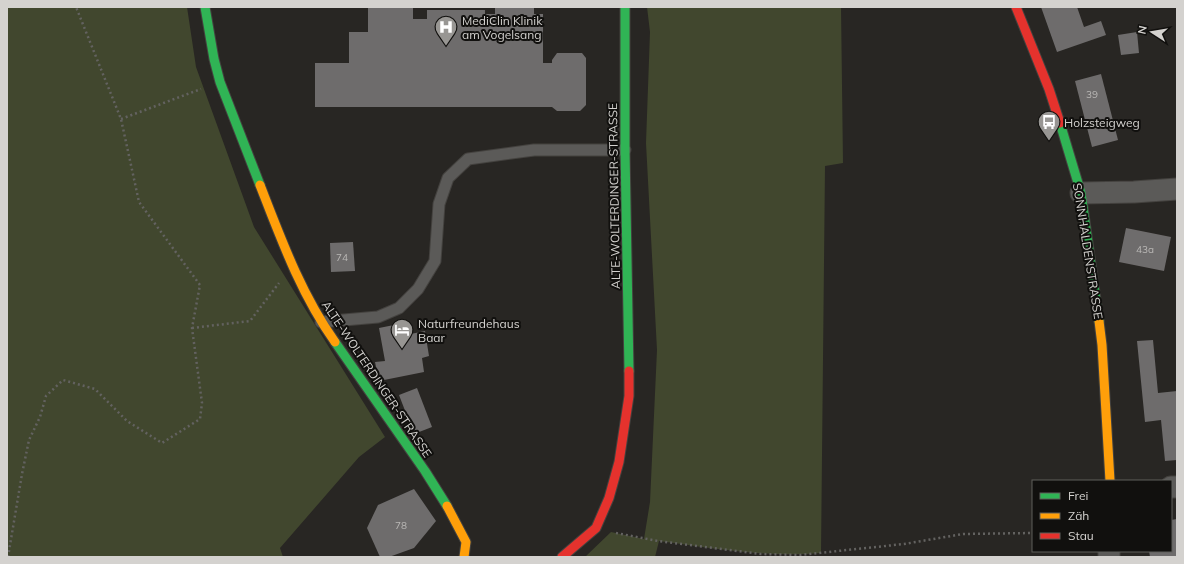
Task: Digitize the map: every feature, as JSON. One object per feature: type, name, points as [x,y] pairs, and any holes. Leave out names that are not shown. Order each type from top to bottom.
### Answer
[{"type":"street","name":"ALTE-WOLTERDINGER-STRASSE","points":[[205,7],[214,59],[220,82],[292,266],[321,322],[425,471],[453,514],[466,542],[464,557]]},
{"type":"street","name":"ALTE-WOLTERDINGER-STRASSE","points":[[562,557],[596,528],[609,498],[619,462],[629,396],[625,150],[625,7]]},
{"type":"street","name":"SONNHALDENSTRASSE","points":[[1016,7],[1049,89],[1081,193],[1102,345],[1110,480]]},
{"type":"street","points":[[1081,193],[1134,192],[1177,189]]},
{"type":"lane","points":[[321,322],[378,317],[399,308],[418,289],[435,261],[439,204],[448,178],[468,159],[534,150],[625,150]]},
{"type":"path","points":[[8,557],[29,440],[40,417],[46,396],[62,380],[95,389],[127,421],[162,443],[200,419],[202,403],[192,328],[200,285],[139,202],[121,119],[76,7]]},
{"type":"path","points":[[121,119],[220,82]]},
{"type":"path","points":[[192,328],[250,321],[292,266]]},
{"type":"path","points":[[611,532],[658,541],[753,553],[800,555],[904,544],[963,534],[1032,533]]},
{"type":"green space","points":[[7,7],[187,7],[196,67],[254,227],[385,437],[359,457],[280,548],[283,557],[7,557]]},
{"type":"green space","points":[[647,7],[841,7],[843,163],[825,166],[821,553],[760,553],[659,541],[655,557],[585,557],[611,532],[644,539],[650,502],[657,350],[646,143],[650,32]]},
{"type":"building","points":[[368,7],[413,7],[413,19],[427,19],[427,10],[485,10],[485,14],[495,14],[495,7],[534,7],[534,14],[543,14],[543,63],[552,63],[552,60],[557,53],[582,53],[586,58],[586,105],[580,111],[557,111],[552,107],[315,107],[315,63],[349,63],[349,32],[368,32]]},
{"type":"building","points":[[1041,7],[1077,7],[1084,27],[1101,21],[1106,35],[1057,52]]},
{"type":"building","points":[[1137,32],[1139,53],[1121,55],[1118,35]]},
{"type":"building","points":[[1101,74],[1118,140],[1092,147],[1075,81]]},
{"type":"building","points":[[1126,228],[1171,237],[1164,271],[1119,262]]},
{"type":"building","points":[[353,242],[355,271],[331,272],[330,243]]},
{"type":"building","points":[[399,324],[401,336],[425,331],[429,356],[422,358],[424,372],[379,381],[375,362],[385,361],[379,328]]},
{"type":"building","points":[[1153,340],[1158,393],[1177,391],[1177,460],[1165,461],[1161,420],[1145,422],[1137,341]]},
{"type":"building","points":[[417,388],[432,427],[414,434],[399,395]]},
{"type":"building","points":[[414,489],[436,521],[414,548],[389,557],[380,557],[367,528],[378,505]]},
{"type":"building","points":[[1177,519],[1177,557],[1150,557],[1149,552],[1172,552],[1172,520]]},
{"type":"traffic: fast","points":[[205,7],[214,59],[220,82],[260,185]]},
{"type":"traffic: fast","points":[[625,7],[625,150],[629,371]]},
{"type":"traffic: fast","points":[[1060,123],[1081,193],[1099,321]]},
{"type":"traffic: fast","points":[[335,342],[425,471],[447,506]]},
{"type":"traffic: slow","points":[[260,185],[284,246],[302,285],[312,305],[335,342]]},
{"type":"traffic: slow","points":[[1099,321],[1102,345],[1110,480]]},
{"type":"traffic: slow","points":[[447,506],[466,542],[464,557]]},
{"type":"traffic: jam","points":[[1016,7],[1049,89],[1060,123]]},
{"type":"traffic: jam","points":[[562,557],[596,528],[609,498],[619,462],[629,396],[629,371]]},
{"type":"place","name":"MediClin Klinik am Vogelsang","points":[[446,46]]},
{"type":"place","name":"Holzsteigweg","points":[[1049,142]]},
{"type":"place","name":"Naturfreundehaus Baar","points":[[402,350]]}]
